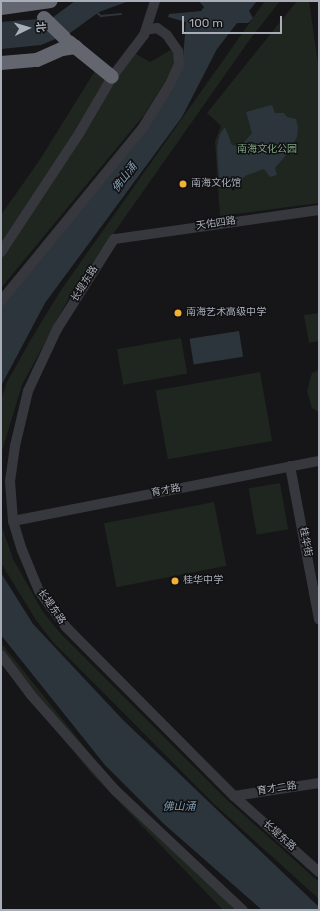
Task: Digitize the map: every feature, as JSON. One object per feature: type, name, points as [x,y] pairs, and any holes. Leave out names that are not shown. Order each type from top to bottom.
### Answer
[{"type":"highway","points":[[1,8],[47,2]]},
{"type":"highway","points":[[1,17],[32,14],[44,18],[64,37],[112,77]]},
{"type":"highway","points":[[1,63],[38,60],[62,50],[76,47]]},
{"type":"street","points":[[1,252],[112,77],[146,30],[154,1]]},
{"type":"street","points":[[1,301],[142,129],[172,82],[179,64],[178,51],[167,35],[157,28],[146,30]]},
{"type":"street","name":"天佑四路","points":[[114,239],[319,210]]},
{"type":"street","name":"长堤东路","points":[[114,239],[57,329],[28,391],[15,446],[10,481],[13,522],[39,591],[66,627],[234,796],[319,872]]},
{"type":"street","name":"育才路","points":[[13,522],[319,461]]},
{"type":"street","name":"桂华街","points":[[290,466],[319,619]]},
{"type":"street","points":[[1,655],[32,695],[115,790],[243,910]]},
{"type":"street","name":"育才二路","points":[[234,796],[319,783]]},
{"type":"green space","points":[[265,1],[280,1],[248,42],[71,294],[22,385],[1,454],[1,400],[7,382],[30,341],[61,290]]},
{"type":"green space","name":"南海文化公园","points":[[297,1],[309,1],[319,70],[319,203],[220,216],[215,142],[221,126],[207,113]]},
{"type":"green space","points":[[174,48],[176,64],[144,115],[1,288],[1,215],[39,161],[95,71],[113,82],[136,54],[150,62]]},
{"type":"green space","points":[[319,313],[319,341],[309,343],[304,315]]},
{"type":"green space","points":[[181,338],[187,373],[123,385],[117,349]]},
{"type":"green space","points":[[319,370],[319,412],[312,408],[307,391],[312,373]]},
{"type":"green space","points":[[260,372],[272,441],[168,459],[156,390]]},
{"type":"green space","points":[[280,483],[288,529],[257,535],[248,489]]},
{"type":"green space","points":[[214,502],[226,566],[116,587],[104,523]]},
{"type":"green space","points":[[1,524],[13,559],[43,612],[61,634],[225,798],[319,882],[319,899],[214,804],[53,642],[36,620],[1,563]]},
{"type":"green space","points":[[1,643],[103,770],[152,821],[250,910],[223,910],[92,774],[1,664]]},
{"type":"water","points":[[75,1],[129,1],[99,12],[70,33],[41,45],[1,49],[1,22],[52,18]]},
{"type":"water","name":"佛山涌","points":[[199,1],[257,1],[249,11],[253,18],[248,23],[237,23],[217,49],[182,117],[45,303],[1,386],[1,307],[148,124],[183,58],[186,22],[168,17],[169,14],[201,11],[204,7]]},
{"type":"water","points":[[272,105],[275,113],[284,113],[287,117],[296,119],[298,128],[297,137],[287,154],[275,168],[277,175],[270,177],[264,169],[245,176],[238,184],[229,185],[223,182],[219,177],[218,165],[217,147],[220,134],[225,127],[232,145],[241,146],[252,133],[246,112]]},
{"type":"water","points":[[239,331],[243,357],[194,365],[190,339]]},
{"type":"water","name":"佛山涌","points":[[1,573],[33,624],[123,720],[319,907],[319,910],[262,910],[164,824],[105,765],[1,635]]},
{"type":"waterway","points":[[95,11],[101,16],[121,14]]},
{"type":"place","name":"南海文化馆","points":[[183,184]]},
{"type":"place","name":"南海艺术高级中学","points":[[178,313]]},
{"type":"place","name":"桂华中学","points":[[175,581]]}]
